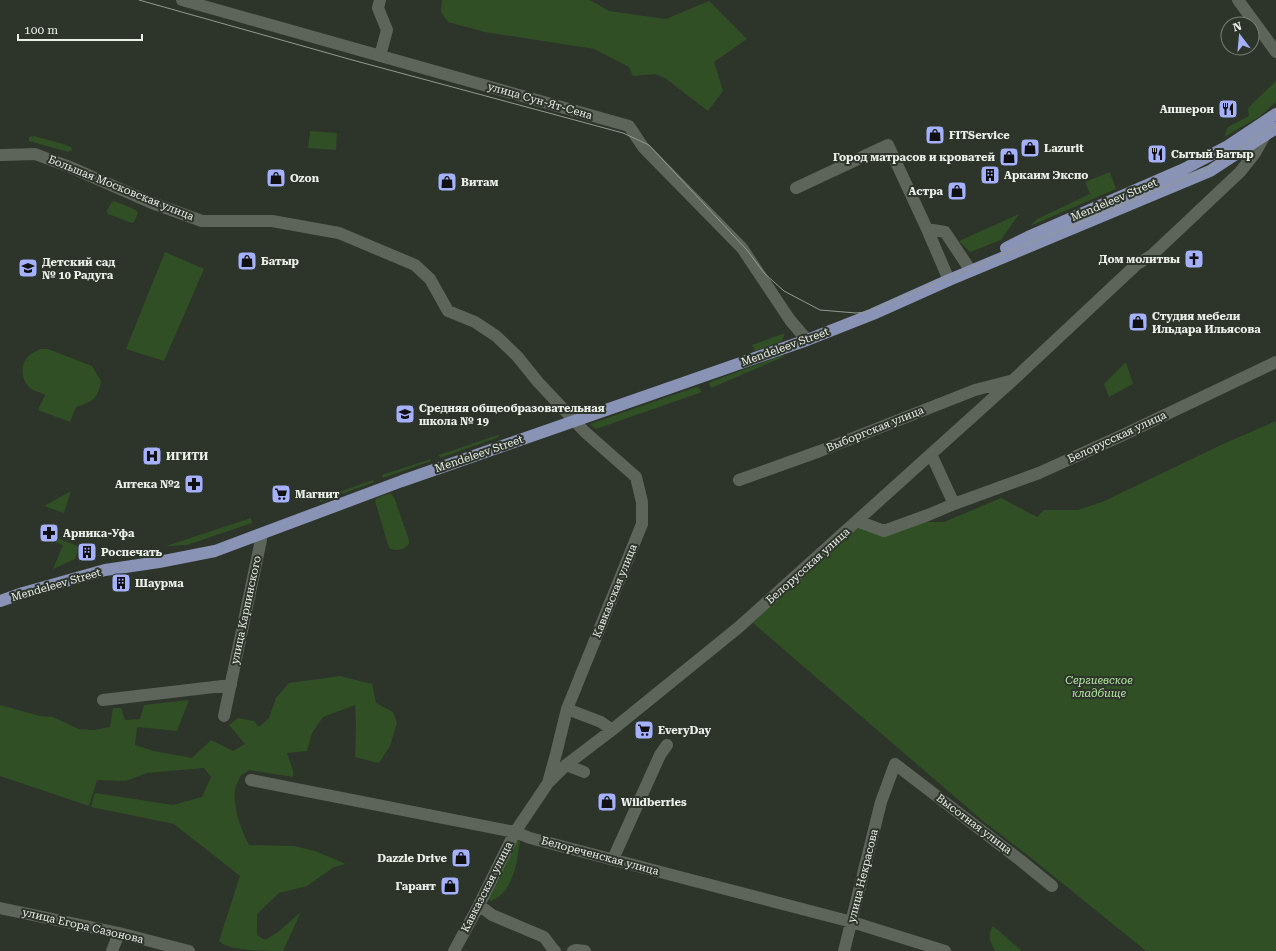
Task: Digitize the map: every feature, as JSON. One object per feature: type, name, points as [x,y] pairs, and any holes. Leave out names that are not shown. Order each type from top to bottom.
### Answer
[{"type":"main road","name":"Mendeleev Street","points":[[0,601],[105,570],[159,562],[215,551],[395,483],[807,340],[873,314],[949,280],[1210,171],[1263,130],[1276,114]]},
{"type":"main road","name":"Mendeleev Street","points":[[949,280],[1028,237],[1184,169],[1263,130],[1276,128]]},
{"type":"street","name":"улица Сун-Ят-Сена","points":[[182,0],[629,126],[643,147],[742,248],[790,320],[807,340]]},
{"type":"street","points":[[380,0],[378,8],[388,30],[380,56]]},
{"type":"street","points":[[1238,0],[1276,52]]},
{"type":"street","name":"Белорусская улица","points":[[758,611],[1012,381],[1136,265],[1152,255],[1240,172],[1255,153],[1263,130]]},
{"type":"street","points":[[796,188],[888,145],[949,280]]},
{"type":"street","name":"Большая Московская улица","points":[[0,155],[35,154],[70,167],[152,203],[202,221],[272,221],[339,233],[415,265],[430,279],[448,311],[475,322],[496,336],[517,356],[574,422]]},
{"type":"street","points":[[926,229],[945,232],[969,268]]},
{"type":"street","name":"Белорусская улица","points":[[857,521],[884,531],[1039,473],[1123,435],[1276,362]]},
{"type":"street","name":"Выборгская улица","points":[[739,480],[820,451],[975,390],[1012,381]]},
{"type":"street","name":"Кавказская улица","points":[[548,783],[567,709],[642,524],[642,502],[636,477],[574,422]]},
{"type":"street","points":[[931,454],[954,504]]},
{"type":"street","name":"улица Карпинского","points":[[224,716],[261,534]]},
{"type":"street","name":"Кавказская улица","points":[[454,951],[479,905],[515,832],[548,783],[566,765],[612,730],[758,611]]},
{"type":"street","points":[[102,700],[230,685]]},
{"type":"street","points":[[567,709],[595,720],[612,730]]},
{"type":"street","points":[[613,860],[660,755],[667,745]]},
{"type":"street","name":"улица Некрасова","points":[[844,951],[881,802],[894,764]]},
{"type":"street","name":"Высотная улица","points":[[894,764],[1052,886]]},
{"type":"street","points":[[566,765],[584,772]]},
{"type":"street","name":"Белореченская улица","points":[[251,780],[515,832],[530,838],[852,922],[945,951]]},
{"type":"street","points":[[479,905],[492,915],[544,936],[552,949],[555,951]]},
{"type":"street","name":"улица Егора Сазонова","points":[[0,908],[120,933],[189,951]]},
{"type":"street","points":[[112,951],[120,933]]},
{"type":"street","points":[[573,951],[585,951]]},
{"type":"green space","points":[[442,0],[590,0],[609,11],[666,19],[709,1],[747,39],[714,62],[723,91],[708,111],[665,78],[655,74],[633,76],[629,67],[594,49],[485,32],[448,22],[441,12]]},
{"type":"green space","points":[[1276,81],[1276,102],[1259,117],[1224,137],[1228,127],[1249,116],[1248,108]]},
{"type":"green space","points":[[310,131],[337,133],[336,150],[308,148]]},
{"type":"green space","points":[[34,136],[63,144],[71,147],[72,150],[68,152],[29,141],[29,137]]},
{"type":"green space","points":[[1110,172],[1116,189],[1030,226],[1037,219],[1090,194],[1085,182]]},
{"type":"green space","points":[[114,201],[136,210],[138,213],[134,222],[132,223],[108,214],[107,211],[111,203]]},
{"type":"green space","points":[[1019,214],[1001,240],[970,252],[959,241]]},
{"type":"green space","points":[[165,252],[204,269],[164,361],[126,349]]},
{"type":"green space","points":[[785,333],[782,341],[755,351],[752,345]]},
{"type":"green space","points":[[40,349],[48,349],[92,366],[101,381],[96,396],[90,401],[76,407],[70,422],[38,410],[45,395],[30,388],[24,380],[23,366],[27,357]]},
{"type":"green space","points":[[783,355],[783,357],[711,388],[709,383],[713,381]]},
{"type":"green space","points":[[1126,362],[1133,384],[1109,397],[1104,384]]},
{"type":"green space","points":[[696,387],[702,392],[596,429],[590,424]]},
{"type":"green space","name":"Сергиевское кладбище","points":[[1276,421],[1276,951],[1146,951],[1030,857],[984,822],[753,623],[857,526],[883,533],[923,522],[944,522],[1001,498],[1037,517],[1044,510],[1078,510],[1102,502],[1221,445]]},
{"type":"green space","points":[[498,435],[499,437],[440,458],[439,455]]},
{"type":"green space","points":[[431,459],[431,461],[383,478],[382,475]]},
{"type":"green space","points":[[373,480],[374,482],[320,502],[319,499]]},
{"type":"green space","points":[[71,491],[64,513],[44,506]]},
{"type":"green space","points":[[390,493],[394,497],[409,540],[409,544],[400,550],[389,548],[375,501],[377,498]]},
{"type":"green space","points":[[251,518],[252,523],[187,545],[166,546]]},
{"type":"green space","points":[[57,538],[80,547],[75,559],[53,569],[63,545],[55,542]]},
{"type":"green space","points":[[340,676],[372,684],[376,703],[393,712],[397,723],[390,746],[379,763],[355,757],[355,705],[323,717],[312,733],[307,751],[287,753],[293,770],[293,777],[250,770],[241,775],[235,790],[235,804],[238,818],[249,845],[294,846],[315,851],[346,864],[334,867],[307,886],[279,893],[257,914],[257,935],[265,940],[278,932],[301,912],[283,951],[239,949],[230,947],[219,941],[240,876],[174,824],[91,807],[95,793],[173,805],[202,797],[211,777],[204,768],[147,773],[126,781],[97,780],[89,806],[0,776],[0,705],[40,716],[53,717],[79,729],[94,730],[110,727],[113,708],[121,708],[125,720],[140,719],[144,705],[189,700],[177,731],[137,727],[135,745],[154,751],[192,758],[211,740],[233,751],[245,744],[229,725],[238,718],[254,721],[259,727],[269,718],[276,698],[289,683]]},
{"type":"green space","points":[[517,840],[520,841],[513,876],[505,891],[499,897],[491,901],[487,899]]},
{"type":"green space","points":[[993,926],[1022,951],[995,951],[990,938],[990,933]]},
{"type":"tram line","points":[[139,0],[356,61],[623,133],[649,145],[747,250],[764,273],[784,291],[820,310],[856,313],[866,312],[1207,169],[1276,124]]},
{"type":"place","name":"Апшерон","points":[[1228,109]]},
{"type":"place","name":"FITService","points":[[935,135]]},
{"type":"place","name":"Lazurit","points":[[1030,148]]},
{"type":"place","name":"Сытый Батыр","points":[[1157,154]]},
{"type":"place","name":"Город матрасов и кроватей","points":[[1009,157]]},
{"type":"place","name":"Аркаим Экспо","points":[[990,175]]},
{"type":"place","name":"Ozon","points":[[276,178]]},
{"type":"place","name":"Витам","points":[[447,182]]},
{"type":"place","name":"Астра","points":[[957,191]]},
{"type":"place","name":"Дом молитвы","points":[[1194,259]]},
{"type":"place","name":"Батыр","points":[[247,261]]},
{"type":"place","name":"Детский сад № 10 Радуга","points":[[28,268]]},
{"type":"place","name":"Студия мебели Ильдара Ильясова","points":[[1138,322]]},
{"type":"place","name":"Средняя общеобразовательная школа № 19","points":[[405,414]]},
{"type":"place","name":"ИГИТИ","points":[[152,456]]},
{"type":"place","name":"Аптека №2","points":[[194,484]]},
{"type":"place","name":"Магнит","points":[[281,494]]},
{"type":"place","name":"Арника-Уфа","points":[[49,533]]},
{"type":"place","name":"Роспечать","points":[[87,552]]},
{"type":"place","name":"Шаурма","points":[[121,583]]},
{"type":"place","name":"EveryDay","points":[[644,730]]},
{"type":"place","name":"Wildberries","points":[[607,802]]},
{"type":"place","name":"Dazzle Drive","points":[[461,858]]},
{"type":"place","name":"Гарант","points":[[450,886]]}]
